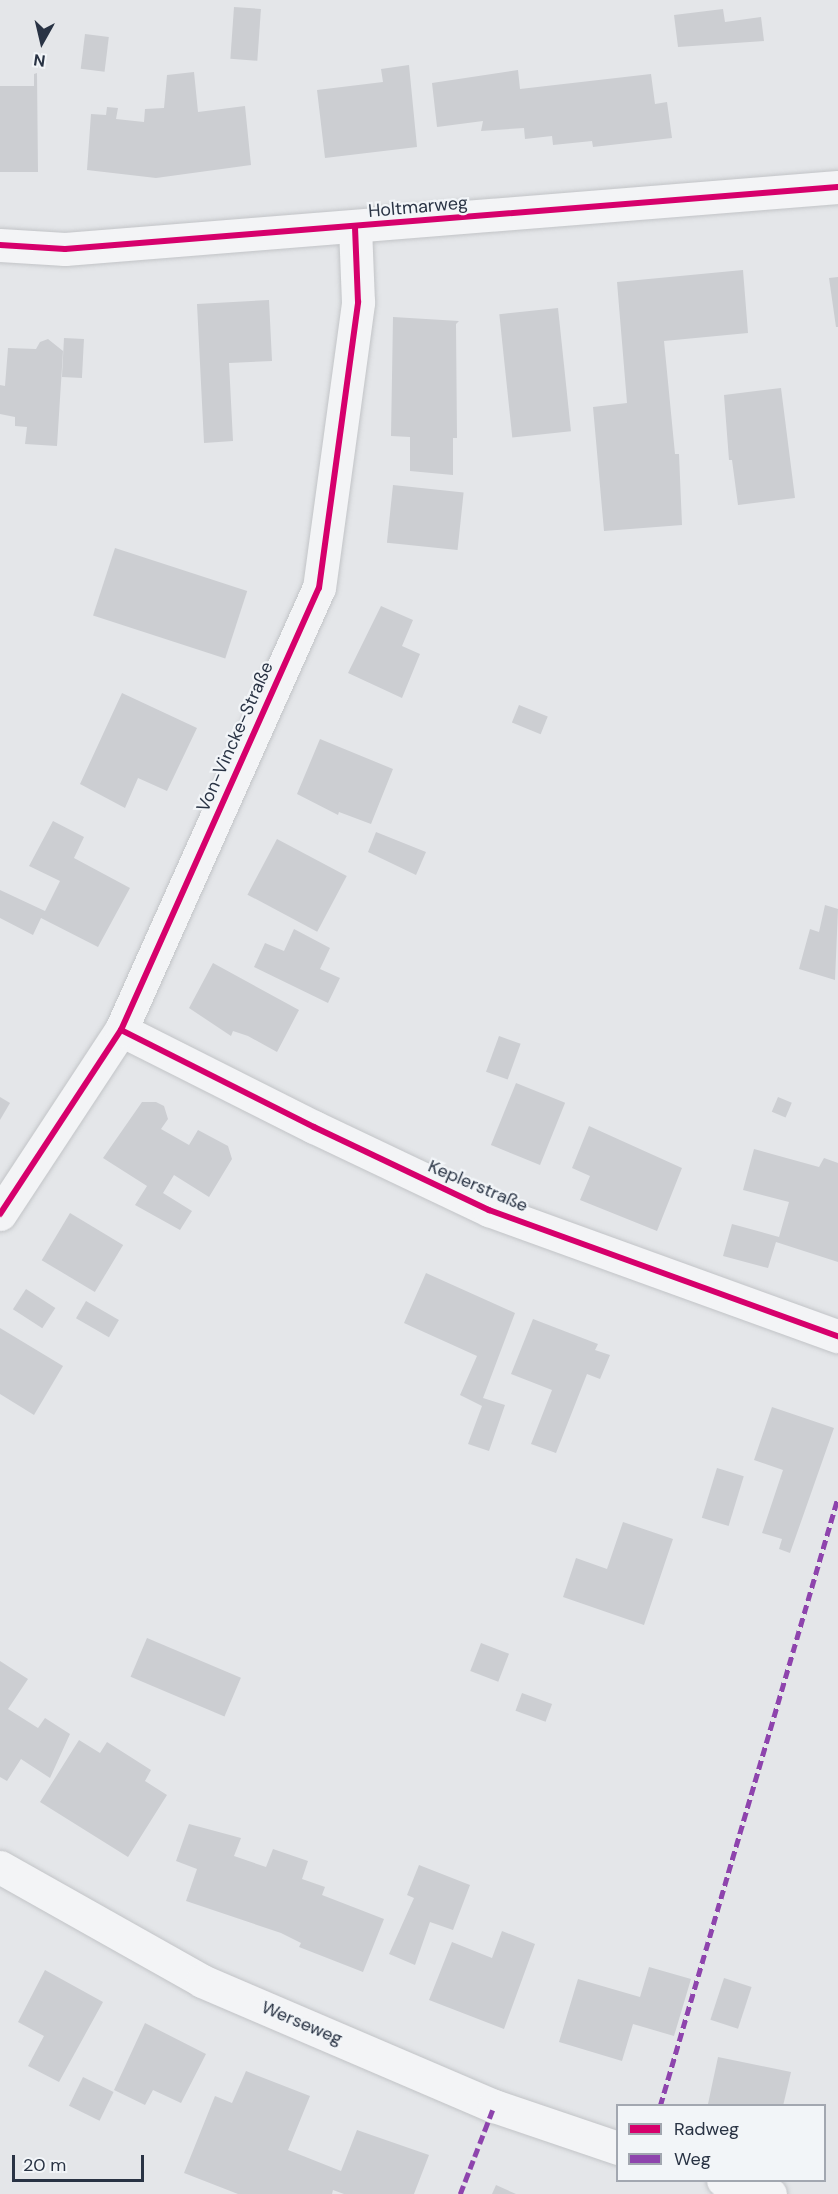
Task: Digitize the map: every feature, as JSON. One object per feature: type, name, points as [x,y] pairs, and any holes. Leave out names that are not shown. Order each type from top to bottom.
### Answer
[{"type":"street","name":"Holtmarweg","points":[[0,245],[65,249],[838,187]]},
{"type":"street","name":"Von-Vincke-Straße","points":[[0,1214],[122,1030],[319,588],[358,302],[356,227]]},
{"type":"street","name":"Keplerstraße","points":[[122,1030],[314,1127],[489,1210],[838,1336]]},
{"type":"street","name":"Werseweg","points":[[0,1867],[202,1981],[494,2106],[616,2147]]},
{"type":"street","points":[[727,2182],[770,2194]]},
{"type":"building","points":[[234,7],[261,9],[257,61],[230,59]]},
{"type":"building","points":[[723,9],[725,22],[761,17],[764,41],[678,47],[674,15]]},
{"type":"building","points":[[85,34],[109,37],[105,72],[81,69]]},
{"type":"building","points":[[409,65],[417,147],[325,158],[317,90],[383,82],[381,69]]},
{"type":"building","points":[[518,70],[520,89],[651,74],[655,104],[667,102],[672,138],[593,147],[592,141],[553,145],[552,136],[525,139],[524,128],[481,131],[483,121],[437,127],[432,83]]},
{"type":"building","points":[[194,72],[198,112],[245,106],[251,165],[156,178],[87,170],[91,114],[106,115],[107,107],[118,108],[116,119],[144,122],[145,109],[164,108],[167,75]]},
{"type":"building","points":[[37,73],[38,172],[0,172],[0,86],[34,86],[34,74]]},
{"type":"building","points":[[743,270],[748,333],[664,341],[675,454],[679,454],[682,525],[604,531],[593,407],[627,403],[617,282]]},
{"type":"building","points":[[838,277],[838,327],[836,327],[829,278]]},
{"type":"building","points":[[269,300],[272,361],[229,363],[233,441],[204,443],[197,304]]},
{"type":"building","points":[[558,308],[571,431],[512,437],[499,314]]},
{"type":"building","points":[[393,317],[459,321],[456,324],[457,438],[453,438],[453,475],[410,471],[410,437],[391,436]]},
{"type":"building","points":[[64,338],[84,339],[82,378],[62,377]]},
{"type":"building","points":[[48,339],[63,351],[57,446],[25,444],[27,427],[15,426],[15,417],[0,414],[0,385],[5,386],[8,348],[36,349],[40,342]]},
{"type":"building","points":[[781,388],[795,498],[738,505],[732,460],[729,460],[724,395]]},
{"type":"building","points":[[393,485],[464,492],[458,550],[387,543]]},
{"type":"building","points":[[115,548],[247,591],[225,658],[93,616]]},
{"type":"building","points":[[381,606],[413,620],[402,646],[420,654],[402,698],[348,673]]},
{"type":"building","points":[[122,693],[197,728],[167,791],[138,778],[125,808],[80,784]]},
{"type":"building","points":[[519,705],[548,717],[541,734],[512,723]]},
{"type":"building","points":[[320,739],[393,769],[371,824],[339,812],[338,815],[297,794]]},
{"type":"building","points":[[53,821],[84,837],[74,858],[130,888],[98,947],[41,918],[33,935],[0,918],[0,890],[45,911],[60,881],[29,866]]},
{"type":"building","points":[[376,832],[426,852],[416,875],[368,852]]},
{"type":"building","points":[[277,839],[347,876],[317,932],[247,895]]},
{"type":"building","points":[[825,905],[838,909],[835,980],[799,969],[810,929],[819,932]]},
{"type":"building","points":[[294,929],[330,948],[320,969],[340,978],[328,1003],[254,967],[265,943],[284,951]]},
{"type":"building","points":[[213,963],[299,1010],[277,1052],[248,1036],[233,1031],[231,1036],[189,1008]]},
{"type":"building","points":[[499,1036],[521,1044],[508,1080],[486,1072]]},
{"type":"building","points":[[516,1083],[565,1103],[540,1165],[491,1145]]},
{"type":"building","points":[[0,1097],[10,1103],[0,1120]]},
{"type":"building","points":[[778,1097],[792,1103],[786,1118],[772,1112]]},
{"type":"building","points":[[142,1102],[156,1102],[164,1106],[168,1119],[161,1129],[189,1145],[198,1130],[228,1146],[232,1159],[209,1197],[174,1175],[163,1193],[192,1211],[180,1230],[135,1205],[147,1186],[103,1158]]},
{"type":"building","points":[[589,1126],[682,1168],[657,1231],[580,1200],[590,1176],[572,1168]]},
{"type":"building","points":[[754,1149],[819,1167],[824,1158],[838,1163],[838,1262],[776,1242],[768,1268],[723,1256],[732,1224],[779,1237],[789,1202],[743,1190]]},
{"type":"building","points":[[70,1213],[123,1245],[95,1292],[42,1260]]},
{"type":"building","points":[[426,1273],[515,1313],[483,1398],[505,1405],[489,1451],[468,1444],[482,1406],[460,1395],[477,1356],[404,1323]]},
{"type":"building","points":[[26,1289],[55,1308],[42,1328],[13,1309]]},
{"type":"building","points":[[86,1301],[119,1320],[109,1337],[76,1318]]},
{"type":"building","points":[[533,1319],[598,1344],[595,1350],[610,1355],[600,1379],[587,1374],[556,1453],[531,1444],[552,1390],[511,1374]]},
{"type":"building","points":[[0,1328],[63,1366],[34,1415],[0,1394]]},
{"type":"building","points":[[772,1407],[834,1428],[790,1553],[779,1549],[782,1539],[762,1533],[783,1470],[754,1460]]},
{"type":"building","points":[[717,1468],[744,1476],[729,1526],[702,1518]]},
{"type":"building","points":[[623,1522],[673,1539],[644,1625],[563,1597],[576,1558],[607,1569]]},
{"type":"building","points":[[147,1638],[241,1678],[224,1717],[131,1677]]},
{"type":"building","points":[[481,1643],[509,1654],[498,1682],[470,1671]]},
{"type":"building","points":[[0,1661],[28,1679],[8,1709],[38,1728],[45,1718],[70,1734],[50,1778],[21,1759],[7,1781],[0,1777]]},
{"type":"building","points":[[522,1693],[552,1704],[546,1722],[516,1711]]},
{"type":"building","points":[[79,1740],[100,1753],[107,1742],[151,1770],[145,1781],[167,1795],[128,1857],[40,1802]]},
{"type":"building","points":[[189,1824],[241,1838],[234,1856],[266,1867],[273,1849],[308,1861],[302,1879],[325,1887],[322,1895],[384,1919],[363,1972],[299,1947],[301,1943],[281,1933],[186,1901],[197,1869],[176,1861]]},
{"type":"building","points":[[419,1865],[470,1885],[453,1930],[430,1922],[415,1965],[389,1954],[414,1898],[407,1895]]},
{"type":"building","points":[[502,1931],[535,1944],[504,2029],[429,2000],[452,1942],[492,1958]]},
{"type":"building","points":[[649,1967],[691,1979],[674,2036],[633,2024],[622,2061],[559,2042],[578,1979],[640,1997]]},
{"type":"building","points":[[45,1970],[103,2002],[59,2082],[28,2066],[44,2036],[18,2022]]},
{"type":"building","points":[[724,1978],[752,1987],[738,2029],[710,2020]]},
{"type":"building","points":[[145,2023],[206,2054],[181,2103],[153,2090],[145,2105],[114,2090]]},
{"type":"building","points":[[718,2057],[791,2072],[783,2104],[708,2104]]},
{"type":"building","points":[[246,2071],[310,2096],[288,2150],[341,2171],[357,2130],[429,2155],[414,2194],[344,2194],[333,2190],[332,2194],[238,2194],[184,2173],[215,2096],[232,2103]]},
{"type":"building","points":[[83,2077],[114,2092],[100,2121],[69,2106]]},
{"type":"building","points":[[496,2185],[516,2194],[492,2194]]},
{"type":"marked path","points":[[661,2104],[838,1497]]},
{"type":"marked path","points":[[460,2194],[494,2106]]},
{"type":"cycle path","points":[[0,245],[65,249],[838,187]]},
{"type":"cycle path","points":[[0,1214],[121,1030],[319,588],[358,302],[355,227]]},
{"type":"cycle path","points":[[121,1030],[314,1127],[489,1210],[838,1336]]}]
